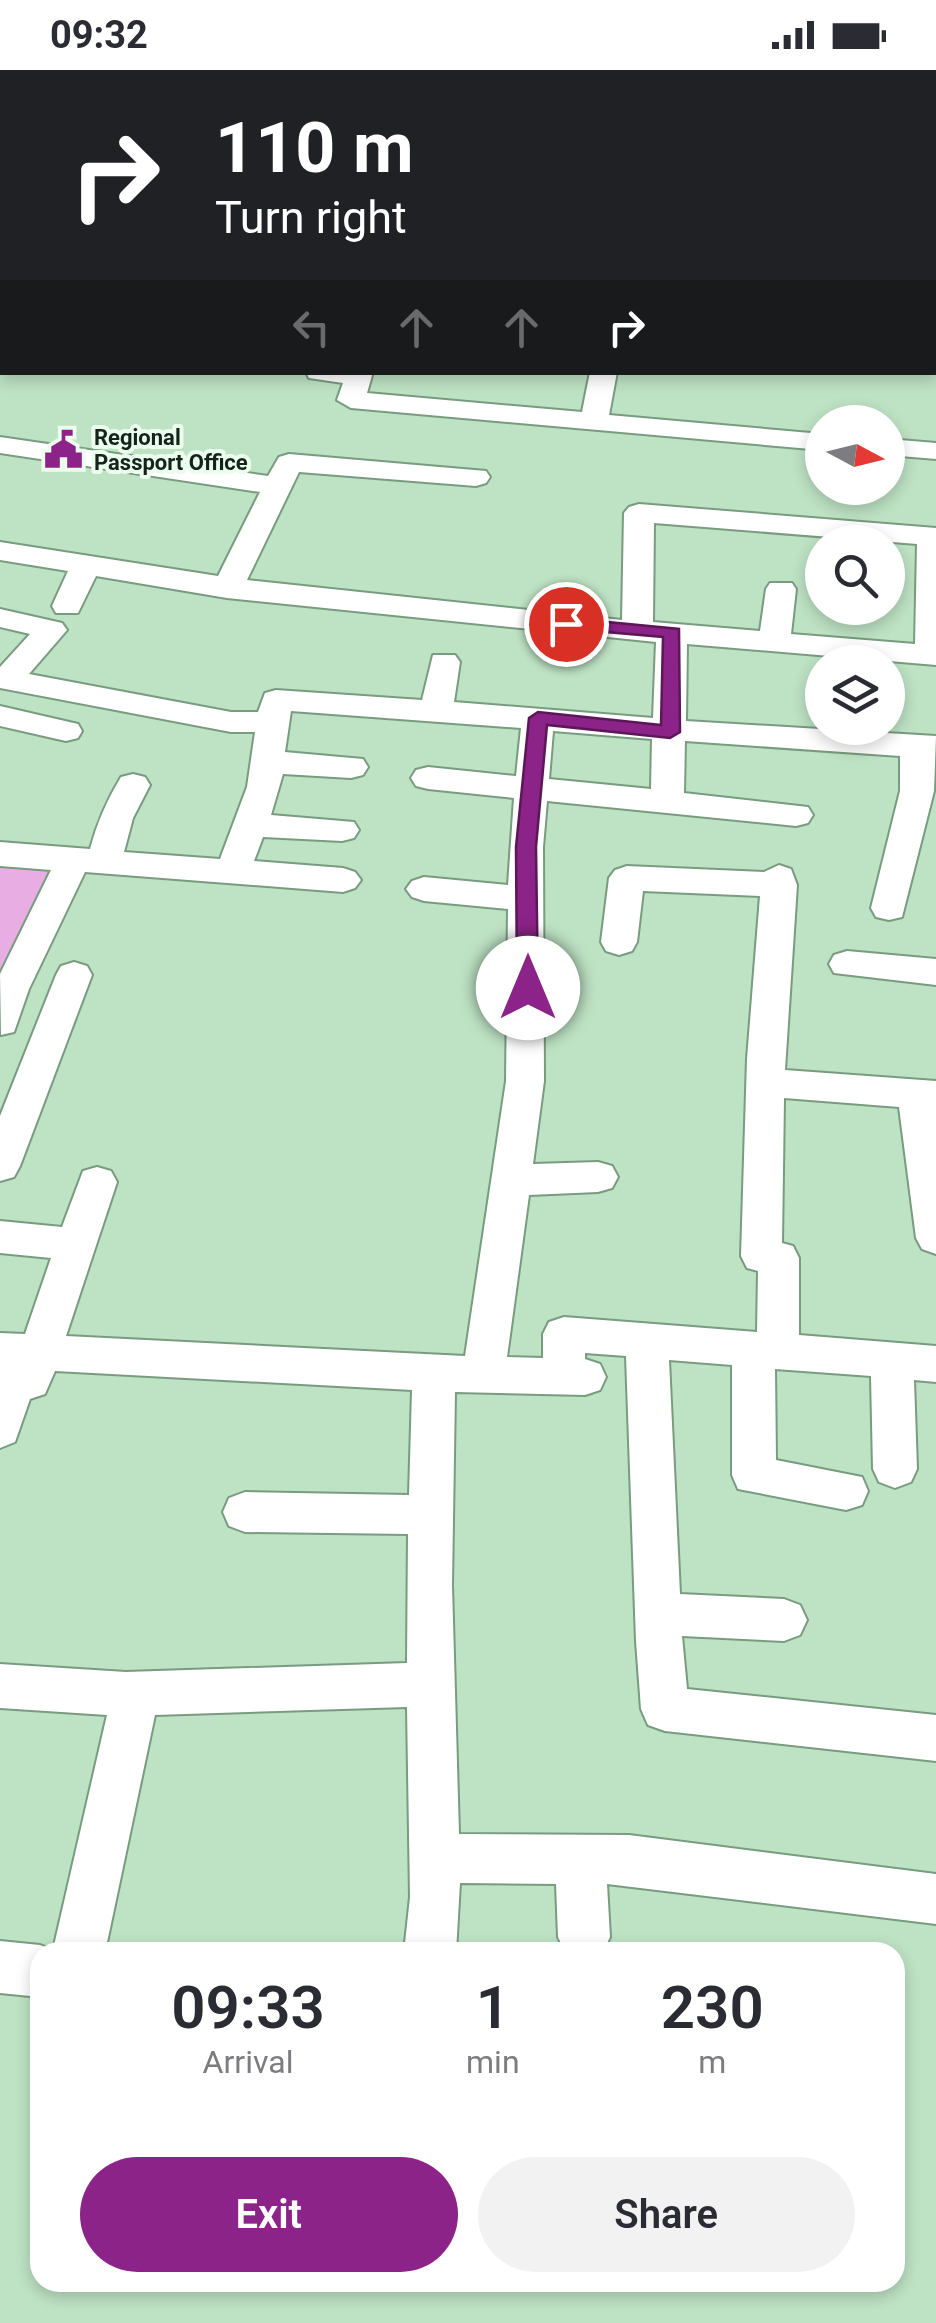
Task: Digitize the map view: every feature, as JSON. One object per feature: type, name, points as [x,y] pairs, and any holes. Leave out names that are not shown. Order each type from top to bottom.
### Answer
[{"type":"street","points":[[359,375],[350,400],[805,441]]},
{"type":"street","points":[[594,423],[603,375]]},
{"type":"street","points":[[0,445],[276,486]]},
{"type":"street","points":[[905,448],[936,450]]},
{"type":"street","points":[[227,589],[289,463],[476,476]]},
{"type":"street","points":[[0,551],[227,589],[637,629],[774,642],[933,655],[932,536],[639,513],[637,629]]},
{"type":"street","points":[[67,606],[86,566]]},
{"type":"street","points":[[774,642],[781,590]]},
{"type":"street","points":[[0,618],[51,630],[6,693]]},
{"type":"street","points":[[667,803],[672,632]]},
{"type":"street","points":[[437,709],[444,662]]},
{"type":"street","points":[[6,693],[231,722],[274,722]]},
{"type":"street","points":[[6,693],[66,730]]},
{"type":"street","points":[[234,869],[269,762],[276,700],[437,709],[670,732],[926,746],[889,908]]},
{"type":"street","points":[[483,1377],[525,1081],[526,847],[538,718]]},
{"type":"street","points":[[269,762],[351,768]]},
{"type":"street","points":[[428,778],[796,815]]},
{"type":"street","points":[[6,1008],[133,785]]},
{"type":"street","points":[[250,825],[342,830]]},
{"type":"street","points":[[0,854],[343,880]]},
{"type":"street","points":[[619,942],[627,878],[779,881],[760,1256],[779,1258],[754,1475],[846,1490]]},
{"type":"street","points":[[424,889],[526,898]]},
{"type":"street","points":[[847,964],[936,972]]},
{"type":"street","points":[[0,1166],[69,988],[6,1008]]},
{"type":"street","points":[[766,1084],[926,1096],[936,1238]]},
{"type":"street","points":[[511,1180],[598,1177]]},
{"type":"street","points":[[0,1429],[21,1358],[76,1244],[97,1182]]},
{"type":"street","points":[[0,1238],[76,1244]]},
{"type":"street","points":[[21,1358],[483,1377],[575,1377],[564,1334],[936,1364]]},
{"type":"street","points":[[647,1342],[665,1709],[936,1738]]},
{"type":"street","points":[[892,1362],[895,1469]]},
{"type":"street","points":[[431,1942],[435,1858],[431,1516],[434,1374]]},
{"type":"street","points":[[246,1512],[431,1516]]},
{"type":"street","points":[[658,1614],[784,1620]]},
{"type":"street","points":[[0,1686],[136,1693],[432,1684]]},
{"type":"street","points":[[81,1942],[136,1693]]},
{"type":"street","points":[[435,1858],[628,1860],[936,1899]]},
{"type":"street","points":[[580,1860],[584,1937]]},
{"type":"street","points":[[0,1967],[30,1971]]},
{"type":"shaded area","points":[[0,860],[60,867],[0,998]]},
{"type":"place","name":"Regional Passport Office","points":[[64,450]]},
{"type":"route","points":[[528,988],[526,847],[538,718],[670,732],[672,632],[566,624]]}]
